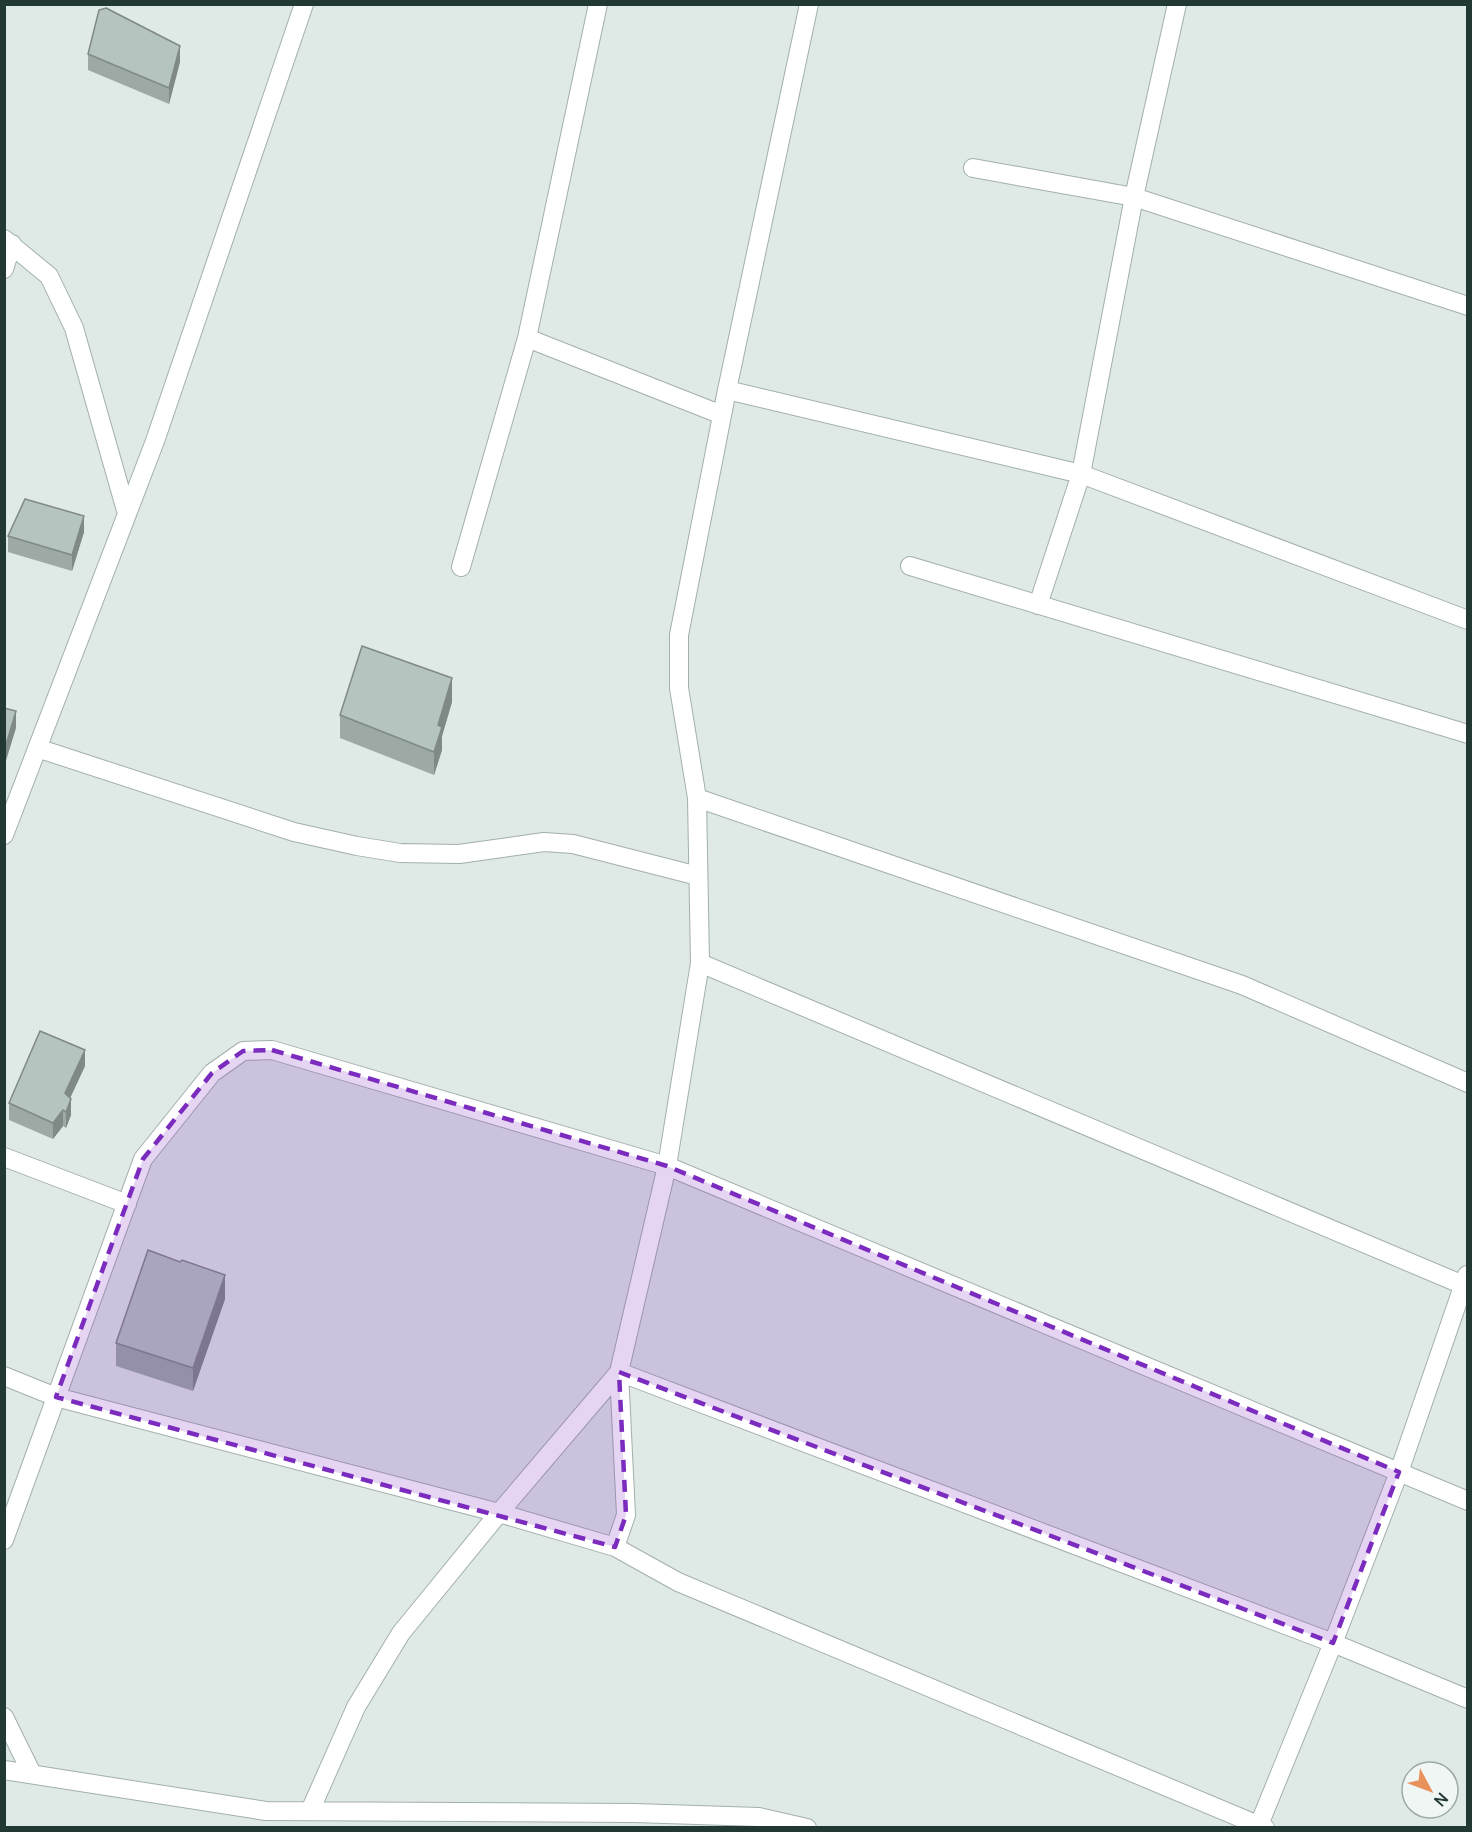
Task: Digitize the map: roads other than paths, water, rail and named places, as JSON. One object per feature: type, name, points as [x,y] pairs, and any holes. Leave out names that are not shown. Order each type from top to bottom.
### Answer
[{"type":"street","points":[[4,835],[155,441],[304,4]]},
{"type":"street","points":[[461,567],[527,338],[598,4]]},
{"type":"street","points":[[615,1547],[626,1515],[619,1372],[667,1166],[700,963],[697,798],[679,688],[680,635],[726,390],[809,4]]},
{"type":"street","points":[[1038,605],[1081,474],[1134,198],[1177,4]]},
{"type":"street","points":[[973,168],[1134,198],[1467,306]]},
{"type":"street","points":[[8,241],[49,276],[74,328],[127,514]]},
{"type":"street","points":[[4,269],[8,241]]},
{"type":"street","points":[[527,338],[722,415]]},
{"type":"street","points":[[726,390],[1081,474],[1467,620]]},
{"type":"street","points":[[910,566],[1467,734]]},
{"type":"street","points":[[37,748],[294,832],[357,846],[400,853],[459,854],[544,842],[573,844],[698,876]]},
{"type":"street","points":[[697,798],[1242,985],[1467,1083]]},
{"type":"street","points":[[4,1376],[57,1397],[499,1512],[615,1547],[678,1582],[1236,1822],[1262,1826],[1399,1472],[1466,1282],[700,963]]},
{"type":"street","points":[[4,1540],[143,1160],[212,1072],[243,1051],[272,1050],[667,1166],[1467,1501]]},
{"type":"street","points":[[4,1157],[127,1204]]},
{"type":"street","points":[[310,1811],[356,1707],[402,1634],[499,1512],[619,1372]]},
{"type":"street","points":[[619,1372],[1333,1643],[1467,1699]]},
{"type":"street","points":[[4,1716],[32,1774]]},
{"type":"street","points":[[4,1770],[263,1819],[310,1811],[634,1813],[759,1817],[807,1827]]}]
